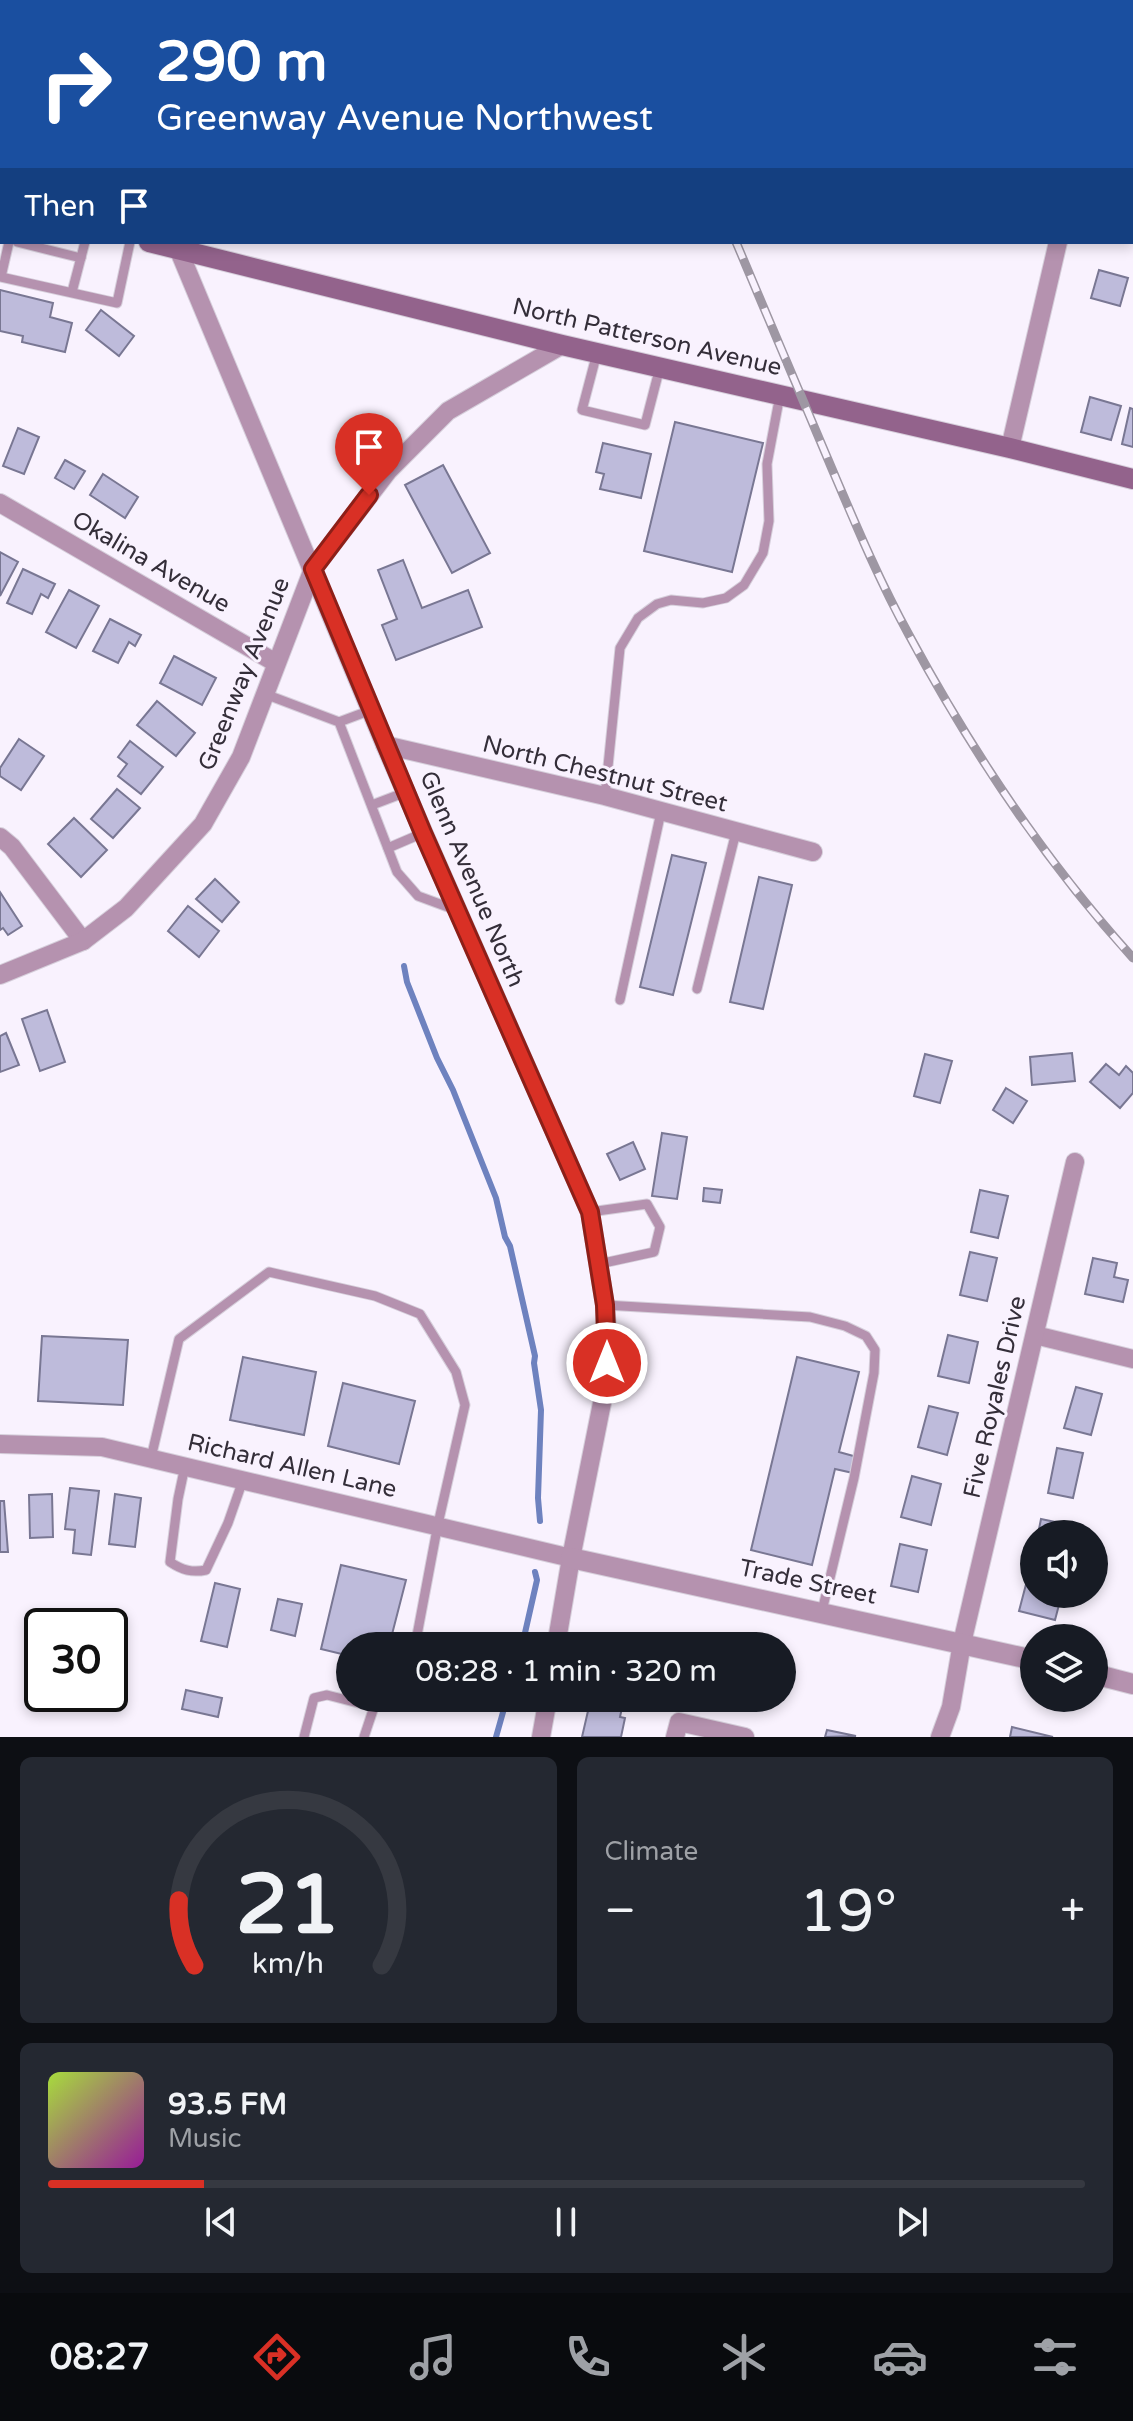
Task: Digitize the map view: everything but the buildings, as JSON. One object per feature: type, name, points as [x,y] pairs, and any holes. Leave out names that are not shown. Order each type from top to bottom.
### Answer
[{"type":"main road","name":"North Patterson Avenue","points":[[177,246],[562,345],[1133,479]]},
{"type":"street","points":[[1010,448],[1058,244]]},
{"type":"street","name":"Glenn Avenue North","points":[[177,246],[385,745],[590,1212],[608,1339],[605,1388],[558,1632]]},
{"type":"street","name":"Greenway Avenue","points":[[0,975],[83,941],[126,908],[203,824],[241,757],[313,569],[388,471],[448,411],[562,345]]},
{"type":"street","name":"Okalina Avenue","points":[[0,503],[276,663]]},
{"type":"street","name":"North Chestnut Street","points":[[385,745],[605,796],[813,852]]},
{"type":"street","points":[[0,837],[12,847],[83,941]]},
{"type":"street","name":"Five Royales Drive","points":[[940,1737],[951,1707],[962,1643],[1075,1162]]},
{"type":"street","points":[[1035,1335],[1133,1359]]},
{"type":"street","name":"Richard Allen Lane","points":[[0,1444],[102,1447],[438,1524],[571,1558]]},
{"type":"street","name":"Trade Street","points":[[571,1558],[1020,1657]]},
{"type":"street","points":[[1108,1678],[1133,1684]]},
{"type":"street","points":[[541,1737],[545,1712]]},
{"type":"street","points":[[675,1737],[679,1722],[745,1737]]},
{"type":"lane","points":[[9,244],[1,277],[117,303],[130,244]]},
{"type":"lane","points":[[25,244],[81,258]]},
{"type":"lane","points":[[72,292],[84,244]]},
{"type":"lane","points":[[597,353],[582,410],[645,425],[660,367]]},
{"type":"lane","points":[[605,796],[620,648],[638,618],[657,604],[671,600],[703,603],[726,598],[744,585],[763,553],[769,521],[767,464],[780,395]]},
{"type":"lane","points":[[264,694],[339,722],[371,710]]},
{"type":"lane","points":[[339,722],[397,872],[418,896],[456,910]]},
{"type":"lane","points":[[372,805],[406,792]]},
{"type":"lane","points":[[620,1000],[661,812]]},
{"type":"lane","points":[[697,989],[736,832]]},
{"type":"lane","points":[[388,848],[423,833]]},
{"type":"lane","points":[[590,1212],[647,1204],[660,1227],[654,1252],[599,1264]]},
{"type":"lane","points":[[151,1458],[179,1339],[269,1272],[375,1296],[420,1314],[456,1372],[465,1405],[418,1632]]},
{"type":"lane","points":[[605,1305],[810,1317],[845,1326],[866,1336],[875,1350],[874,1373],[854,1478],[822,1611]]},
{"type":"lane","points":[[185,1466],[170,1562],[182,1570],[206,1570],[223,1536],[243,1479]]},
{"type":"lane","points":[[304,1737],[314,1698],[327,1695],[336,1697]]},
{"type":"lane","points":[[364,1737],[372,1712]]},
{"type":"waterway","points":[[404,966],[407,982],[437,1058],[496,1198],[510,1246],[535,1356],[541,1410],[540,1521]]},
{"type":"waterway","points":[[525,1632],[537,1580],[535,1572]]},
{"type":"waterway","points":[[496,1737],[503,1712]]},
{"type":"railway","points":[[737,244],[861,537],[909,635],[1011,803],[1070,883],[1133,958]]},
{"type":"route","points":[[369,495],[313,569],[385,745],[590,1212],[605,1305],[607,1363]]}]
